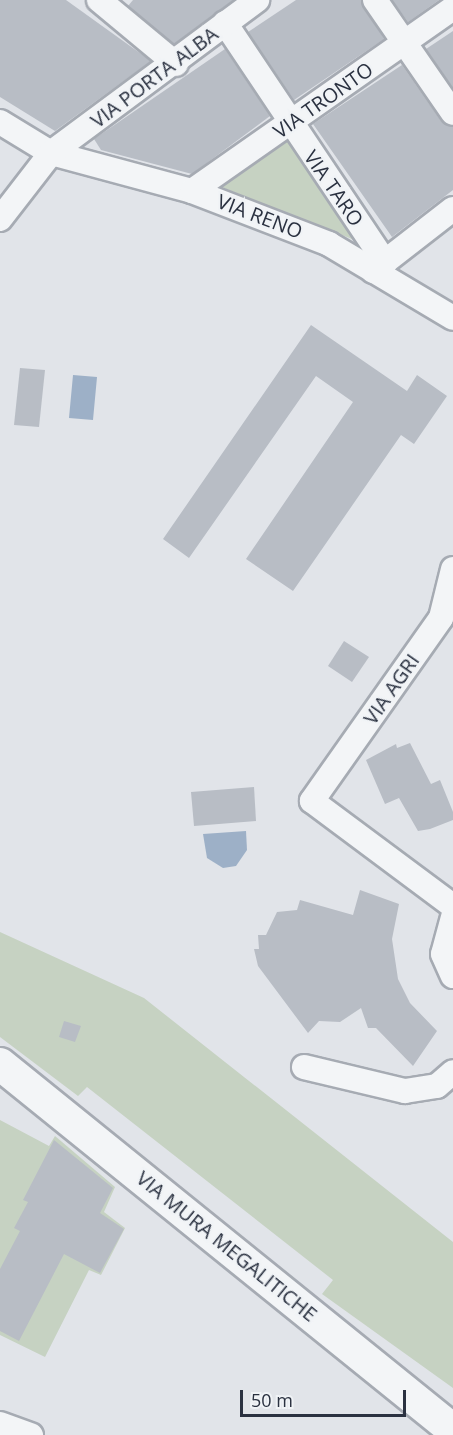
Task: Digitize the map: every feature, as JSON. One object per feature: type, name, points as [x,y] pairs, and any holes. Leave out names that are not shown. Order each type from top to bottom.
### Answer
[{"type":"street","name":"VIA PORTA ALBA","points":[[0,219],[51,153],[176,64],[257,0]]},
{"type":"street","points":[[375,0],[453,113]]},
{"type":"street","points":[[104,2],[176,64]]},
{"type":"street","name":"VIA TRONTO","points":[[192,191],[453,8]]},
{"type":"street","name":"VIA TARO","points":[[225,23],[379,267]]},
{"type":"street","name":"VIA RENO","points":[[0,122],[51,153],[192,191],[329,244],[379,267],[453,318]]},
{"type":"street","points":[[379,267],[453,209]]},
{"type":"street","name":"VIA AGRI","points":[[453,569],[441,618],[312,801],[453,906]]},
{"type":"street","points":[[453,917],[443,954],[453,976]]},
{"type":"street","name":"VIA MURA MEGALITICHE","points":[[0,1064],[453,1430]]},
{"type":"street","points":[[304,1066],[405,1091],[437,1086],[453,1072]]},
{"type":"street","points":[[0,1424],[31,1435]]},
{"type":"green space","points":[[289,139],[362,243],[219,186]]},
{"type":"green space","points":[[0,932],[144,998],[453,1242],[453,1388],[322,1294],[333,1280],[87,1087],[78,1096],[0,1037]]},
{"type":"green space","points":[[0,1120],[49,1146],[55,1136],[115,1187],[104,1212],[125,1228],[101,1275],[89,1270],[45,1357],[0,1335]]},
{"type":"water","points":[[73,375],[97,377],[93,420],[69,418]]},
{"type":"water","points":[[246,831],[247,850],[236,866],[223,868],[207,858],[203,834]]},
{"type":"building","points":[[0,0],[66,0],[151,61],[55,131],[0,97]]},
{"type":"building","points":[[133,0],[233,0],[174,44],[128,6]]},
{"type":"building","points":[[296,0],[361,0],[384,39],[294,100],[248,32]]},
{"type":"building","points":[[392,0],[439,0],[408,22]]},
{"type":"building","points":[[453,31],[453,88],[426,49]]},
{"type":"building","points":[[225,49],[270,116],[192,174],[101,150],[94,139]]},
{"type":"building","points":[[402,65],[441,121],[453,127],[453,190],[392,237],[313,124]]},
{"type":"building","points":[[311,325],[407,391],[417,375],[447,396],[414,444],[401,435],[293,591],[246,559],[353,402],[316,376],[189,558],[163,539]]},
{"type":"building","points":[[20,368],[45,370],[39,427],[14,425]]},
{"type":"building","points":[[344,641],[369,657],[352,682],[328,666]]},
{"type":"building","points":[[410,743],[431,784],[440,780],[453,812],[453,820],[418,831],[399,798],[385,804],[366,760],[396,744],[397,748]]},
{"type":"building","points":[[254,787],[256,821],[194,826],[191,792]]},
{"type":"building","points":[[360,890],[399,904],[392,939],[398,979],[410,1003],[437,1031],[413,1066],[376,1028],[368,1028],[361,1008],[340,1022],[319,1021],[308,1033],[258,966],[254,949],[259,949],[258,935],[266,935],[277,912],[297,910],[300,900],[353,915]]},
{"type":"building","points":[[64,1021],[81,1026],[75,1042],[59,1037]]},
{"type":"building","points":[[54,1140],[113,1188],[100,1213],[124,1229],[100,1273],[64,1254],[19,1341],[0,1331],[0,1269],[20,1231],[14,1228],[28,1202],[23,1200]]}]
